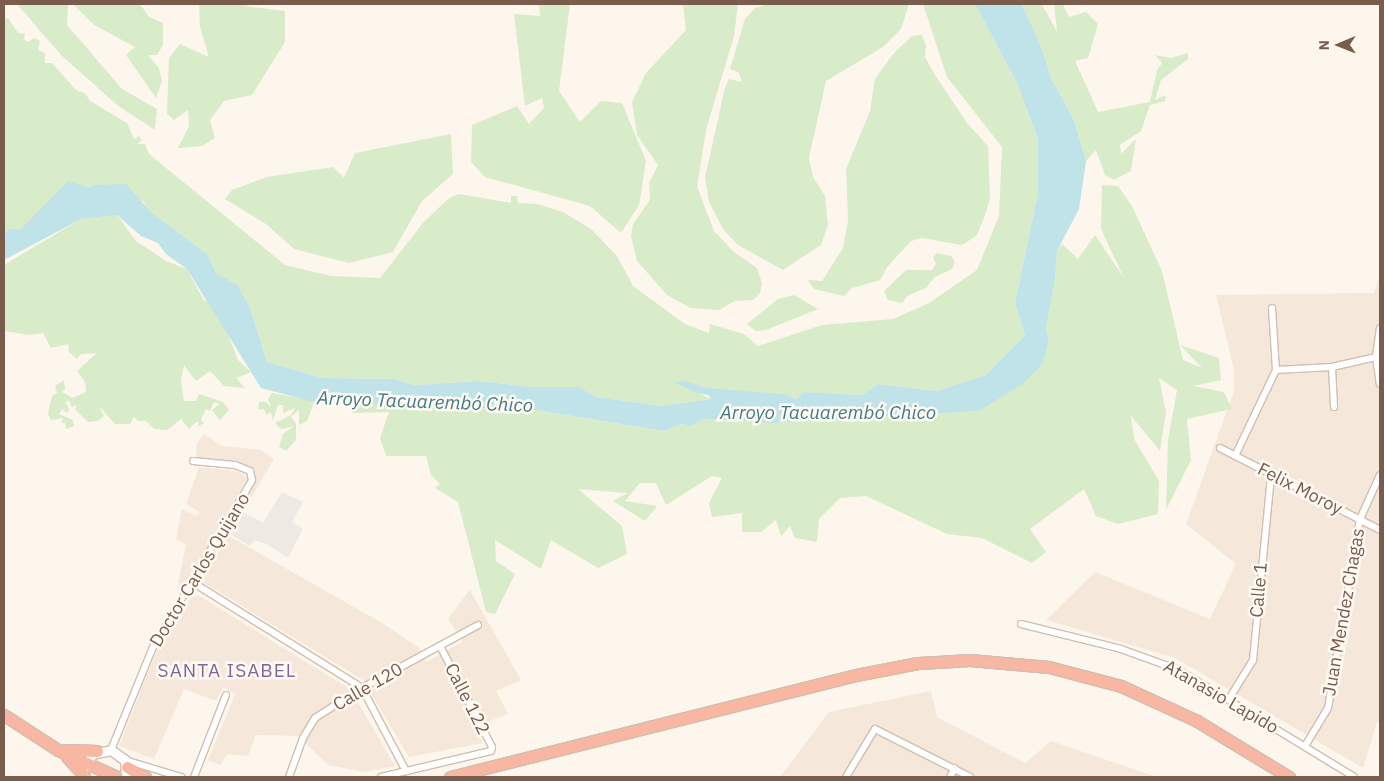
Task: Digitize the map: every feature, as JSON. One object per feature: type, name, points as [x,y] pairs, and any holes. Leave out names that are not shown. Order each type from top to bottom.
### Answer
[{"type":"highway","points":[[450,777],[856,675],[918,664],[970,660],[1049,667],[1121,686],[1197,720],[1289,777]]},
{"type":"highway","points":[[4,715],[58,750],[118,777]]},
{"type":"highway","points":[[58,750],[97,751]]},
{"type":"highway","points":[[58,750],[84,776]]},
{"type":"highway","points":[[126,768],[145,777]]},
{"type":"street","points":[[1235,456],[1276,370],[1272,308]]},
{"type":"street","points":[[1380,328],[1376,357],[1380,384]]},
{"type":"street","points":[[1276,370],[1332,367],[1376,357]]},
{"type":"street","points":[[1332,367],[1334,407]]},
{"type":"street","name":"Felix Moroy","points":[[1220,448],[1380,530]]},
{"type":"street","name":"Doctor Carlos Quijano","points":[[111,750],[153,646],[252,480],[250,471],[235,465],[193,461]]},
{"type":"street","name":"Calle 1","points":[[1228,699],[1252,660],[1271,475]]},
{"type":"street","name":"Juan Mendez Chagas","points":[[1305,746],[1329,703],[1360,519],[1380,475]]},
{"type":"street","points":[[192,582],[362,688],[406,771],[381,777]]},
{"type":"street","name":"Atanasio Lapido","points":[[1021,624],[1150,658],[1179,670],[1354,777]]},
{"type":"street","name":"Calle 120","points":[[289,777],[303,738],[314,718],[362,688],[478,625]]},
{"type":"street","name":"Calle 122","points":[[406,771],[491,751],[492,746],[440,646]]},
{"type":"street","points":[[194,777],[226,695]]},
{"type":"street","points":[[846,777],[875,729],[970,777]]},
{"type":"street","points":[[84,776],[85,763],[97,751],[111,750],[126,768],[181,777]]},
{"type":"street","points":[[950,777],[955,768]]},
{"type":"shaded area","points":[[1380,276],[1380,723],[1377,722],[1363,768],[1175,658],[1046,620],[1095,572],[1210,619],[1236,564],[1186,524],[1234,391],[1234,370],[1216,295],[1374,293]]},
{"type":"shaded area","points":[[204,434],[222,446],[261,450],[274,459],[244,510],[241,508],[255,482],[254,472],[238,463],[196,457],[197,443]]},
{"type":"shaded area","points":[[199,467],[236,471],[248,477],[181,593],[177,589],[186,544],[176,539],[182,509],[196,516],[199,512],[186,504]]},
{"type":"shaded area","points":[[282,492],[303,502],[292,522],[303,529],[288,558],[267,544],[254,540],[250,546],[230,534],[243,512],[263,523]]},
{"type":"shaded area","points":[[229,536],[384,624],[419,648],[426,662],[462,642],[448,618],[470,590],[521,680],[496,691],[508,714],[475,727],[483,743],[409,757],[363,680],[201,581]]},
{"type":"shaded area","points":[[198,595],[350,689],[395,766],[364,772],[328,765],[298,736],[256,735],[248,756],[228,754],[220,765],[208,760],[235,694],[223,687],[216,701],[184,689],[154,759],[119,746],[155,655],[191,597]]},
{"type":"shaded area","points":[[931,691],[937,717],[1025,763],[1051,741],[1157,777],[780,777],[829,712]]},
{"type":"green space","points":[[17,4],[68,4],[67,25],[122,89],[157,109],[155,130],[117,105],[61,55]]},
{"type":"green space","points":[[73,4],[140,4],[149,17],[163,23],[163,45],[157,55],[148,55],[159,68],[162,81],[156,98],[126,55],[135,47],[94,25]]},
{"type":"green space","points":[[199,4],[256,4],[245,6],[285,11],[285,42],[252,95],[224,101],[210,120],[215,138],[202,146],[178,148],[189,126],[188,110],[174,120],[167,114],[169,58],[180,44],[209,57],[200,27]]},
{"type":"green space","points":[[539,4],[570,4],[559,91],[580,122],[601,101],[622,103],[646,161],[639,205],[621,233],[590,206],[485,177],[471,162],[472,125],[517,106],[529,124],[544,108],[542,98],[525,106],[514,14],[540,16]]},
{"type":"green space","points":[[683,4],[738,4],[734,36],[706,130],[697,187],[714,231],[734,252],[757,268],[762,283],[760,293],[753,300],[735,301],[719,310],[691,308],[667,295],[637,261],[631,236],[633,224],[650,200],[649,183],[658,165],[637,135],[632,102],[646,73],[686,30]]},
{"type":"green space","points":[[768,4],[909,4],[901,29],[883,47],[826,81],[809,158],[813,177],[825,196],[828,225],[821,245],[783,270],[738,245],[723,229],[709,202],[705,178],[725,88],[729,79],[742,82],[739,73],[730,69],[745,19],[755,8]]},
{"type":"green space","points":[[923,4],[975,4],[1017,83],[1038,139],[1038,193],[1015,303],[1025,335],[986,375],[937,391],[878,384],[862,395],[804,392],[796,399],[785,394],[706,389],[685,381],[676,382],[711,399],[661,406],[596,397],[579,387],[531,387],[480,381],[415,385],[395,379],[323,378],[267,362],[250,308],[238,285],[216,273],[208,255],[151,213],[143,201],[90,188],[21,229],[9,229],[4,234],[4,19],[8,18],[18,33],[25,34],[24,39],[28,42],[34,38],[40,41],[38,50],[45,53],[45,63],[52,63],[77,91],[85,93],[90,101],[127,123],[134,139],[139,136],[142,140],[137,144],[145,144],[149,154],[285,265],[331,276],[380,278],[423,223],[449,198],[459,194],[511,203],[511,196],[517,196],[518,203],[537,204],[563,212],[591,229],[617,256],[633,286],[685,324],[709,333],[710,324],[744,334],[758,346],[822,325],[893,319],[929,303],[977,270],[999,216],[1002,147],[947,77]]},
{"type":"green space","points":[[1022,4],[1042,4],[1057,32],[1054,4],[1063,4],[1069,17],[1086,12],[1098,24],[1088,58],[1075,61],[1098,112],[1150,102],[1157,70],[1162,63],[1155,55],[1171,58],[1188,53],[1188,59],[1161,80],[1155,100],[1166,95],[1165,101],[1150,105],[1141,131],[1120,145],[1121,154],[1136,139],[1131,171],[1114,180],[1105,175],[1096,150],[1086,161],[1074,120],[1052,80],[1042,49]]},
{"type":"green space","points":[[922,35],[926,46],[925,57],[935,75],[967,123],[988,146],[990,199],[983,221],[976,236],[962,245],[922,238],[911,241],[888,266],[880,280],[852,288],[844,296],[814,289],[808,280],[822,281],[843,248],[848,221],[846,169],[870,111],[875,79],[893,54],[912,36]]},
{"type":"green space","points":[[451,134],[453,174],[422,201],[393,252],[349,263],[294,249],[266,224],[225,199],[232,190],[267,177],[333,167],[344,178],[355,153]]},
{"type":"green space","points":[[1102,185],[1118,186],[1132,206],[1162,271],[1183,360],[1202,368],[1180,345],[1219,358],[1221,380],[1193,386],[1224,392],[1232,409],[1187,419],[1191,460],[1166,510],[1168,440],[1177,390],[1159,378],[1166,412],[1160,451],[1131,416],[1134,439],[1159,481],[1158,514],[1118,524],[1096,516],[1084,489],[1030,529],[1046,552],[1032,563],[982,538],[947,534],[866,496],[840,498],[819,519],[817,542],[795,538],[790,526],[781,536],[776,520],[761,532],[742,532],[742,513],[712,517],[709,503],[722,478],[712,476],[666,505],[656,483],[640,483],[625,501],[657,506],[645,521],[613,501],[628,493],[578,489],[622,526],[627,554],[598,568],[551,540],[541,569],[495,540],[496,561],[515,574],[495,614],[486,612],[458,502],[435,488],[440,484],[431,475],[426,456],[386,456],[380,438],[389,412],[352,413],[356,402],[536,410],[664,431],[682,424],[691,426],[703,419],[773,423],[979,411],[1049,340],[1039,306],[1055,279],[1057,251],[1062,244],[1078,259],[1095,235],[1124,278],[1101,229]]},
{"type":"green space","points":[[117,215],[136,241],[166,261],[187,269],[203,299],[212,305],[227,332],[238,360],[251,372],[236,378],[245,388],[224,386],[210,371],[196,381],[184,365],[181,380],[184,401],[196,401],[199,394],[223,402],[229,410],[220,420],[212,410],[220,404],[214,402],[210,411],[206,409],[201,420],[204,423],[197,427],[199,422],[196,422],[189,429],[181,419],[167,430],[154,429],[146,421],[138,421],[134,417],[130,424],[115,424],[99,406],[104,416],[98,421],[88,422],[75,409],[77,405],[71,407],[70,401],[65,402],[70,410],[66,413],[62,409],[59,414],[73,420],[74,426],[66,429],[65,423],[61,423],[63,418],[51,420],[48,414],[52,396],[57,393],[55,386],[64,380],[65,389],[62,392],[73,398],[86,392],[85,382],[77,371],[97,353],[81,354],[77,359],[69,352],[68,344],[51,348],[43,333],[29,335],[4,331],[4,265],[81,219]]},
{"type":"green space","points":[[937,253],[951,256],[955,262],[952,269],[935,277],[926,288],[907,296],[902,303],[888,300],[884,291],[906,270],[932,270],[936,264],[933,257]]},
{"type":"green space","points":[[794,295],[818,309],[766,330],[756,331],[747,324],[778,299]]},
{"type":"green space","points":[[272,393],[315,401],[307,421],[299,425],[299,410],[291,417],[296,423],[296,440],[286,451],[279,447],[283,434],[294,426],[281,429],[275,423],[291,415],[295,408],[283,413],[283,405],[278,405],[273,421],[271,412],[266,415],[264,409],[258,410],[259,402],[266,402],[271,407],[268,399]]},
{"type":"water","points":[[975,4],[1022,4],[1042,49],[1052,80],[1074,120],[1086,161],[1079,209],[1057,251],[1055,279],[1039,306],[1049,340],[1043,363],[1024,383],[979,411],[773,423],[703,419],[691,426],[682,424],[664,431],[536,410],[310,401],[261,388],[187,269],[166,254],[158,243],[141,236],[117,215],[81,219],[4,260],[4,234],[9,229],[21,229],[68,181],[90,188],[95,185],[126,184],[152,213],[208,255],[216,273],[238,285],[250,308],[267,362],[323,378],[395,379],[415,385],[480,381],[531,387],[579,387],[596,397],[661,406],[711,399],[708,395],[694,392],[674,382],[685,381],[706,388],[785,394],[796,399],[804,392],[862,395],[878,384],[937,391],[986,375],[1025,335],[1015,303],[1038,193],[1038,139],[1017,83]]},
{"type":"waterway","name":"Arroyo Tacuarembó Chico","points":[[1039,330],[1049,279]]},
{"type":"district","name":"SANTA ISABEL","points":[[227,671]]}]
